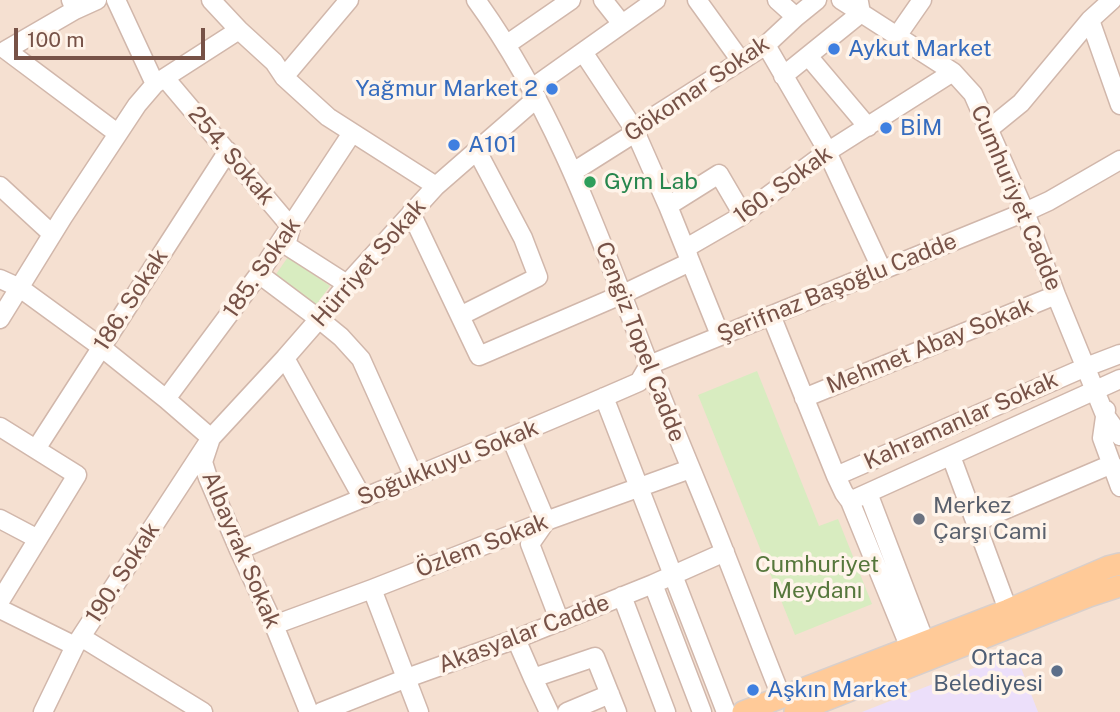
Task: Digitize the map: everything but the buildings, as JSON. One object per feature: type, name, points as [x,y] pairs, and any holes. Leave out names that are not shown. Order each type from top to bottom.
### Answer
[{"type":"main road","points":[[788,704],[918,645],[1120,564]]},
{"type":"main road","points":[[743,712],[788,704],[1120,586]]},
{"type":"street","points":[[97,0],[73,5],[6,50],[117,133]]},
{"type":"street","name":"254. Sokak","points":[[116,0],[160,81],[228,151],[291,227],[286,245],[347,284]]},
{"type":"street","points":[[211,0],[274,62],[284,77],[328,117],[436,186]]},
{"type":"street","points":[[284,77],[349,0]]},
{"type":"street","name":"Cengiz Topel Cadde","points":[[476,0],[534,93],[573,172],[690,470],[788,704]]},
{"type":"street","points":[[506,46],[571,0]]},
{"type":"street","points":[[603,0],[622,24]]},
{"type":"street","name":"Hürriyet Sokak","points":[[211,438],[436,186],[477,151],[534,93],[583,52],[656,0]]},
{"type":"street","points":[[696,0],[741,61]]},
{"type":"street","points":[[776,0],[796,16]]},
{"type":"street","name":"Gökomar Sokak","points":[[573,172],[630,136],[634,129],[766,45],[817,0]]},
{"type":"street","name":"Cumhuriyet Cadde","points":[[841,0],[860,6],[897,36],[953,72],[973,94],[1025,212],[1105,415],[1120,436]]},
{"type":"street","points":[[897,36],[922,0]]},
{"type":"street","points":[[989,129],[1021,103],[1090,20],[1112,0]]},
{"type":"street","points":[[783,76],[860,6]]},
{"type":"street","points":[[1090,20],[1120,105]]},
{"type":"street","points":[[0,319],[137,105],[160,81],[239,30]]},
{"type":"street","points":[[766,45],[827,152],[882,270]]},
{"type":"street","points":[[583,52],[634,129],[720,335]]},
{"type":"street","points":[[808,56],[868,127]]},
{"type":"street","name":"160. Sokak","points":[[690,262],[686,248],[743,215],[827,152],[953,72]]},
{"type":"street","name":"185. Sokak","points":[[166,399],[259,274],[352,133]]},
{"type":"street","name":"186. Sokak","points":[[36,449],[228,151]]},
{"type":"street","points":[[460,316],[538,277],[523,238],[477,151]]},
{"type":"street","name":"Şerifnaz Başoğlu Cadde","points":[[649,365],[1025,212],[1120,160]]},
{"type":"street","points":[[668,206],[719,174],[743,215]]},
{"type":"street","points":[[0,186],[52,234]]},
{"type":"street","points":[[411,213],[480,356],[690,262]]},
{"type":"street","points":[[259,274],[341,337],[361,359],[414,477]]},
{"type":"street","name":"Albayrak Sokak","points":[[0,279],[20,288],[101,347],[211,438],[203,462],[208,478],[274,625],[309,712]]},
{"type":"street","name":"Mehmet Abay Sokak","points":[[804,398],[1056,295]]},
{"type":"street","points":[[771,315],[836,476],[899,596]]},
{"type":"street","name":"Kahramanlar Sokak","points":[[836,476],[1120,354]]},
{"type":"street","points":[[285,358],[362,497]]},
{"type":"street","name":"Soğukkuyu Sokak","points":[[239,550],[639,382],[649,365]]},
{"type":"street","points":[[850,501],[1120,379]]},
{"type":"street","points":[[1105,415],[1108,394],[1120,379]]},
{"type":"street","points":[[604,397],[726,712]]},
{"type":"street","name":"Cumhuriyet Cadde","points":[[1105,415],[1102,438],[1120,487]]},
{"type":"street","points":[[0,427],[77,475],[0,601]]},
{"type":"street","name":"190. Sokak","points":[[43,712],[78,642],[211,438]]},
{"type":"street","points":[[511,438],[547,521],[530,544],[560,622]]},
{"type":"street","points":[[951,456],[1008,610]]},
{"type":"street","points":[[976,522],[1112,464]]},
{"type":"street","name":"Özlem Sokak","points":[[274,625],[547,521],[690,470]]},
{"type":"street","points":[[868,493],[899,596],[918,645]]},
{"type":"street","points":[[0,519],[38,539]]},
{"type":"street","name":"Akasyalar Cadde","points":[[321,712],[560,622],[725,552]]},
{"type":"street","points":[[653,584],[702,712]]},
{"type":"street","points":[[372,589],[418,712]]},
{"type":"street","points":[[622,596],[666,712]]},
{"type":"street","points":[[0,609],[78,642],[203,712]]},
{"type":"street","points":[[516,639],[549,712]]},
{"type":"street","points":[[533,678],[602,654],[610,694],[617,712]]},
{"type":"street","points":[[567,712],[610,694]]},
{"type":"shaded area","points":[[0,0],[1120,0],[1120,712],[0,712]]},
{"type":"shaded area","points":[[1015,652],[1038,712],[862,712],[961,673]]},
{"type":"green space","points":[[288,257],[330,286],[316,305],[274,277]]},
{"type":"green space","name":"Cumhuriyet Meydanı","points":[[757,371],[819,526],[838,519],[872,604],[795,635],[698,395]]},
{"type":"place","name":"Aykut Market","points":[[834,49]]},
{"type":"place","name":"Yağmur Market 2","points":[[552,89]]},
{"type":"place","name":"BİM","points":[[886,128]]},
{"type":"place","name":"A101","points":[[454,145]]},
{"type":"place","name":"Gym Lab","points":[[590,182]]},
{"type":"place","name":"Merkez Çarşı Cami","points":[[919,519]]},
{"type":"place","name":"Ortaca Belediyesi","points":[[1057,671]]},
{"type":"place","name":"Aşkın Market","points":[[753,690]]}]
